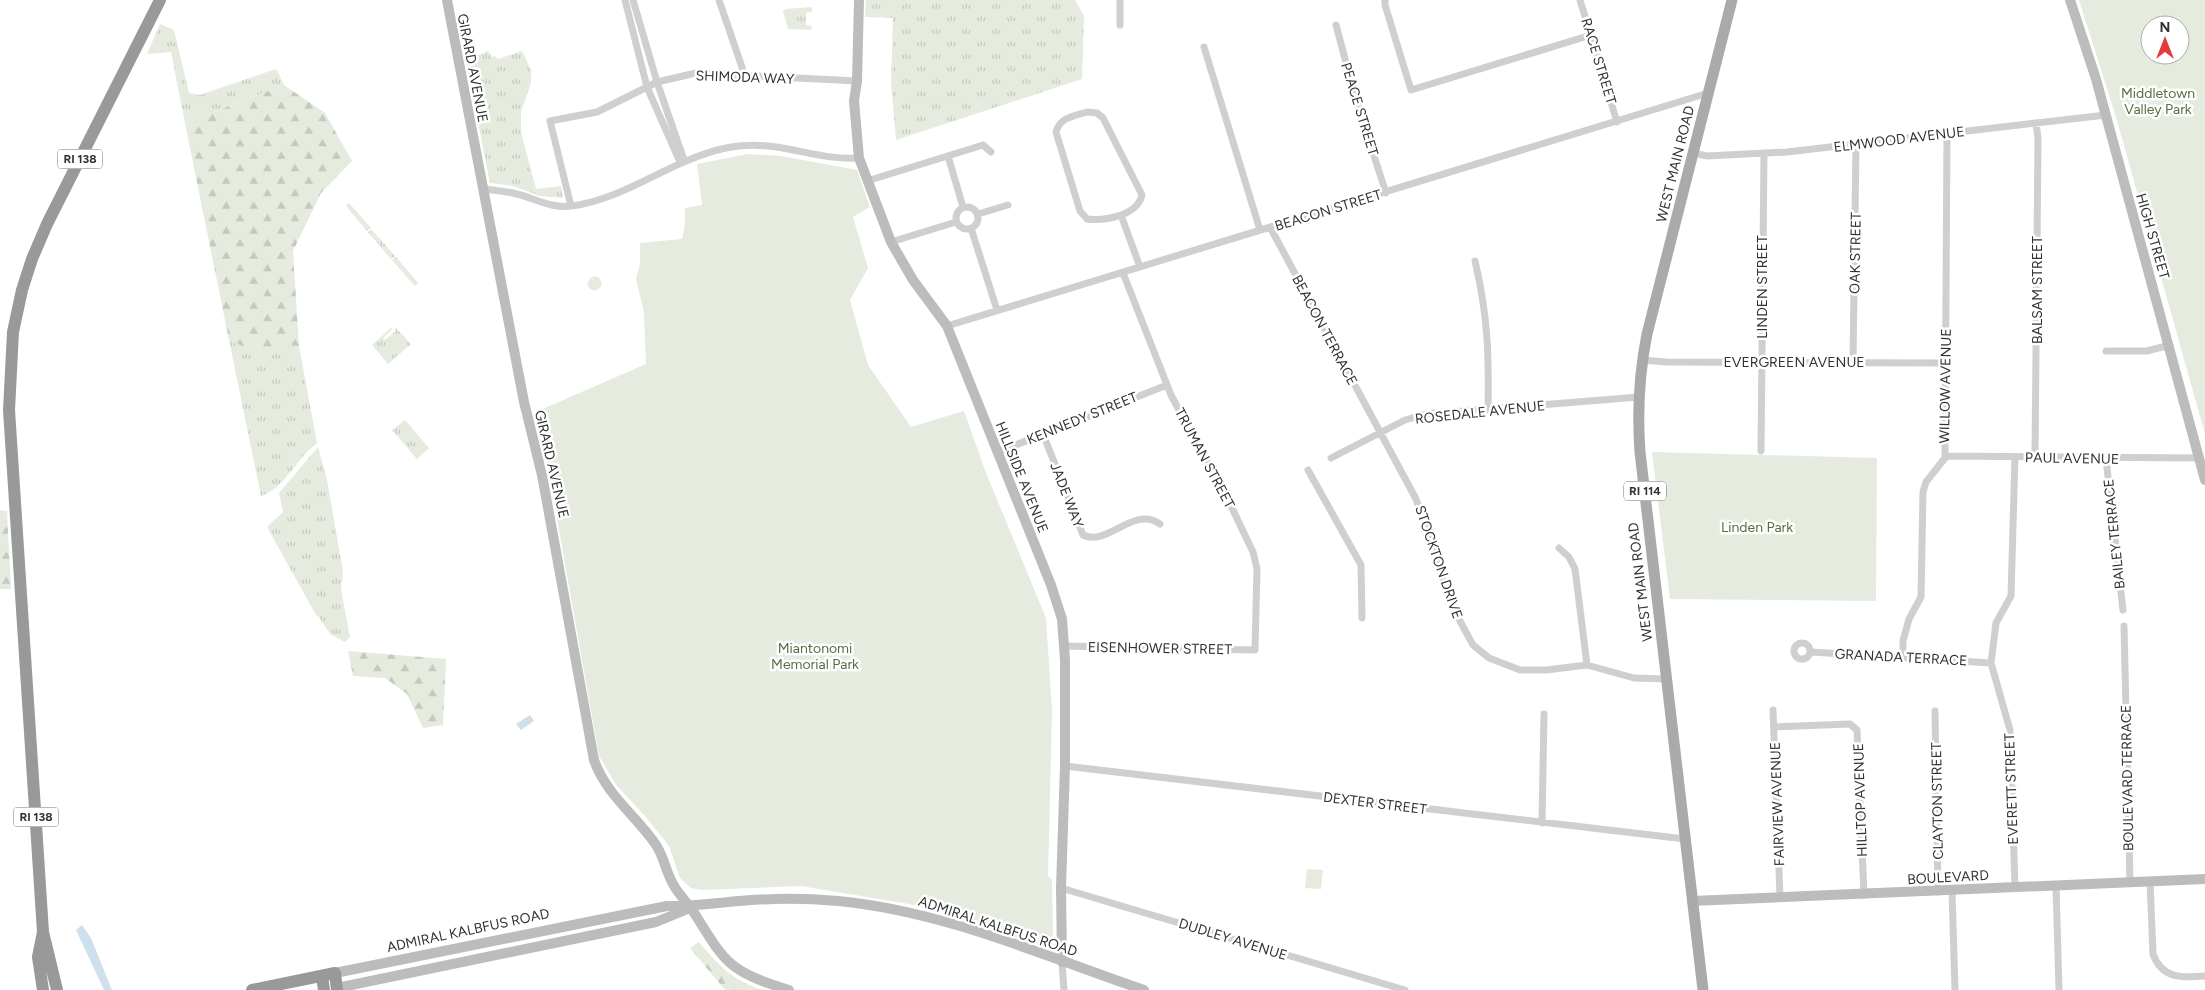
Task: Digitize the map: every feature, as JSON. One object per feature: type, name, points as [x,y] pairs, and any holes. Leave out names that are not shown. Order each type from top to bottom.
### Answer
[{"type":"highway","name":"RI 138","points":[[57,990],[43,932],[9,410],[13,332],[22,290],[38,242],[160,0]]},
{"type":"highway","name":"RI 138","points":[[43,932],[38,957],[43,990]]},
{"type":"highway","points":[[328,974],[331,989]]},
{"type":"highway","name":"ADMIRAL KALBFUS ROAD","points":[[252,990],[328,974]]},
{"type":"main road","name":"WEST MAIN ROAD","points":[[1703,990],[1640,452],[1639,396],[1642,360],[1732,0]]},
{"type":"street","name":"GIRARD AVENUE","points":[[447,0],[524,402],[542,475],[594,760],[611,792],[655,843],[673,884],[691,907],[723,958],[747,976],[789,990]]},
{"type":"street","points":[[625,0],[648,87],[682,161]]},
{"type":"street","points":[[633,0],[682,161]]},
{"type":"street","points":[[719,0],[745,76]]},
{"type":"street","name":"HILLSIDE AVENUE","points":[[859,0],[858,81],[854,101],[859,158],[891,242],[912,280],[947,326],[1051,585],[1062,619],[1065,766],[1061,888],[1064,990]]},
{"type":"street","points":[[1120,0],[1120,25]]},
{"type":"street","points":[[1385,0],[1395,41],[1411,90],[1591,35]]},
{"type":"street","name":"RACE STREET","points":[[1580,0],[1617,122]]},
{"type":"street","name":"HIGH STREET","points":[[2070,0],[2106,115],[2170,345],[2205,480]]},
{"type":"street","name":"PEACE STREET","points":[[1336,25],[1356,100],[1386,193]]},
{"type":"street","points":[[1204,47],[1260,230]]},
{"type":"street","name":"SHIMODA WAY","points":[[571,206],[550,121],[597,112],[657,82],[696,73],[858,81]]},
{"type":"street","name":"BEACON STREET","points":[[947,326],[1708,94]]},
{"type":"street","points":[[1087,112],[1097,113],[1102,118],[1142,195],[1137,206],[1121,215],[1095,220],[1087,219],[1082,215],[1056,132],[1060,123],[1065,119],[1087,112]]},
{"type":"street","name":"ELMWOOD AVENUE","points":[[1693,154],[1708,156],[1764,154],[2106,115]]},
{"type":"street","name":"BALSAM STREET","points":[[2035,457],[2038,149],[2036,123]]},
{"type":"street","name":"WILLOW AVENUE","points":[[1903,658],[1904,641],[1909,619],[1921,597],[1923,492],[1926,482],[1945,456],[1947,133]]},
{"type":"street","name":"OAK STREET","points":[[1853,362],[1856,144]]},
{"type":"street","points":[[483,189],[513,193],[550,205],[571,206],[599,200],[703,153],[748,145],[783,146],[824,156],[859,158]]},
{"type":"street","points":[[867,181],[983,145],[991,152]]},
{"type":"street","name":"LINDEN STREET","points":[[1760,451],[1764,154]]},
{"type":"street","points":[[948,156],[963,207]]},
{"type":"street","points":[[978,214],[1008,205]]},
{"type":"street","points":[[963,207],[972,208],[978,214]]},
{"type":"street","points":[[956,222],[957,213],[963,207]]},
{"type":"street","points":[[956,222],[962,228],[971,228],[977,223],[978,214]]},
{"type":"street","points":[[1121,215],[1140,267]]},
{"type":"street","points":[[891,242],[956,222]]},
{"type":"street","points":[[971,228],[997,310]]},
{"type":"street","name":"BEACON TERRACE","points":[[1270,228],[1325,333],[1381,432]]},
{"type":"street","points":[[1475,261],[1484,300],[1489,338],[1488,410]]},
{"type":"street","name":"TRUMAN STREET","points":[[1123,273],[1167,385],[1253,552],[1257,575],[1255,650]]},
{"type":"street","points":[[2106,352],[2147,351],[2170,345]]},
{"type":"street","name":"EVERGREEN AVENUE","points":[[1642,360],[1946,363]]},
{"type":"street","name":"KENNEDY STREET","points":[[998,452],[1167,385]]},
{"type":"street","name":"ROSEDALE AVENUE","points":[[1331,458],[1405,420],[1426,414],[1639,396]]},
{"type":"street","name":"STOCKTON DRIVE","points":[[1381,432],[1416,499],[1453,608],[1473,644],[1490,658],[1520,670],[1546,670],[1587,665],[1634,678],[1667,679]]},
{"type":"street","name":"JADE WAY","points":[[1043,434],[1083,536],[1096,537],[1142,518],[1150,518],[1160,524]]},
{"type":"street","name":"PAUL AVENUE","points":[[1945,456],[2106,459],[2199,458]]},
{"type":"street","name":"EVERETT STREET","points":[[2015,457],[2011,596],[1996,623],[1991,662],[2010,730],[2015,888]]},
{"type":"street","name":"BAILEY TERRACE","points":[[2106,459],[2123,610]]},
{"type":"street","points":[[1308,470],[1361,565],[1362,618]]},
{"type":"street","points":[[1560,548],[1569,556],[1574,569],[1587,665]]},
{"type":"street","name":"BOULEVARD TERRACE","points":[[2124,626],[2130,882]]},
{"type":"street","name":"EISENHOWER STREET","points":[[1064,646],[1255,650]]},
{"type":"street","name":"GRANADA TERRACE","points":[[1810,652],[1991,662]]},
{"type":"street","name":"FAIRVIEW AVENUE","points":[[1773,710],[1780,898]]},
{"type":"street","name":"CLAYTON STREET","points":[[1935,711],[1938,892]]},
{"type":"street","points":[[1542,823],[1544,714]]},
{"type":"street","name":"HILLTOP AVENUE","points":[[1774,727],[1850,724],[1857,730],[1864,895]]},
{"type":"street","name":"DEXTER STREET","points":[[1065,766],[1685,839]]},
{"type":"street","name":"BOULEVARD","points":[[1692,901],[1938,892],[2205,879]]},
{"type":"street","points":[[2150,881],[2153,954],[2155,960],[2164,972],[2177,977],[2205,976]]},
{"type":"street","points":[[2056,886],[2060,990]]},
{"type":"street","name":"DUDLEY AVENUE","points":[[1061,888],[1387,988],[1404,990]]},
{"type":"street","points":[[1952,891],[1955,990]]},
{"type":"street","name":"ADMIRAL KALBFUS ROAD","points":[[328,974],[668,906],[691,907],[763,899],[815,900],[864,904],[932,918],[1144,990]]},
{"type":"street","name":"ADMIRAL KALBFUS ROAD","points":[[331,989],[656,922],[691,907]]},
{"type":"green space","points":[[866,0],[1075,0],[1084,16],[1082,79],[896,140],[891,83],[893,18],[865,17]]},
{"type":"green space","name":"Middletown Valley Park","points":[[2079,0],[2205,0],[2205,434],[2116,117]]},
{"type":"green space","points":[[811,7],[813,11],[806,13],[806,25],[812,26],[811,30],[788,29],[783,11],[786,9]]},
{"type":"green space","points":[[160,24],[174,30],[189,93],[200,95],[276,69],[284,85],[185,123],[171,52],[147,54]]},
{"type":"green space","points":[[488,51],[492,57],[495,56],[498,59],[522,51],[531,70],[531,83],[521,112],[521,132],[536,189],[561,186],[563,198],[540,196],[513,186],[490,183],[466,61]]},
{"type":"green space","points":[[284,85],[325,113],[352,161],[321,193],[293,251],[299,346],[282,345],[250,350],[229,340],[185,123]]},
{"type":"green space","name":"Miantonomi Memorial Park","points":[[748,154],[781,156],[857,170],[870,207],[853,217],[868,268],[850,300],[868,365],[911,427],[964,411],[986,473],[1046,618],[1052,710],[1048,876],[1052,879],[1053,939],[1049,944],[1042,946],[953,916],[909,904],[801,886],[703,890],[691,888],[680,878],[669,846],[646,817],[617,786],[599,756],[538,411],[646,364],[644,312],[636,279],[640,264],[640,243],[682,239],[685,224],[685,208],[702,205],[697,164]]},
{"type":"green space","points":[[349,203],[371,228],[367,231],[346,206]]},
{"type":"green space","points":[[372,230],[395,256],[391,259],[368,232]]},
{"type":"green space","points":[[396,257],[418,283],[415,286],[392,260]]},
{"type":"green space","points":[[591,277],[595,284],[592,277],[599,278],[602,283],[600,288],[595,291],[590,289],[587,284]]},
{"type":"green space","points":[[392,327],[392,330],[383,338],[385,340],[396,331],[395,327],[411,344],[388,364],[372,345]]},
{"type":"green space","points":[[229,340],[250,350],[282,345],[299,346],[317,443],[277,486],[261,496]]},
{"type":"green space","points":[[405,420],[429,448],[417,459],[392,430]]},
{"type":"green space","points":[[318,447],[327,480],[343,572],[341,589],[350,637],[345,642],[330,634],[316,615],[267,527],[283,512],[279,493]]},
{"type":"green space","name":"Linden Park","points":[[1652,452],[1877,458],[1876,601],[1670,599]]},
{"type":"green space","points":[[0,510],[7,511],[11,589],[0,589]]},
{"type":"green space","points":[[348,651],[446,659],[443,725],[423,728],[407,694],[385,678],[353,676]]},
{"type":"green space","points":[[1307,869],[1323,870],[1321,889],[1305,888]]},
{"type":"green space","points":[[699,942],[727,972],[753,987],[763,990],[725,990],[690,948]]},
{"type":"water","points":[[530,715],[534,721],[521,730],[516,724]]},
{"type":"water","points":[[82,925],[91,938],[112,990],[104,990],[76,930]]}]
